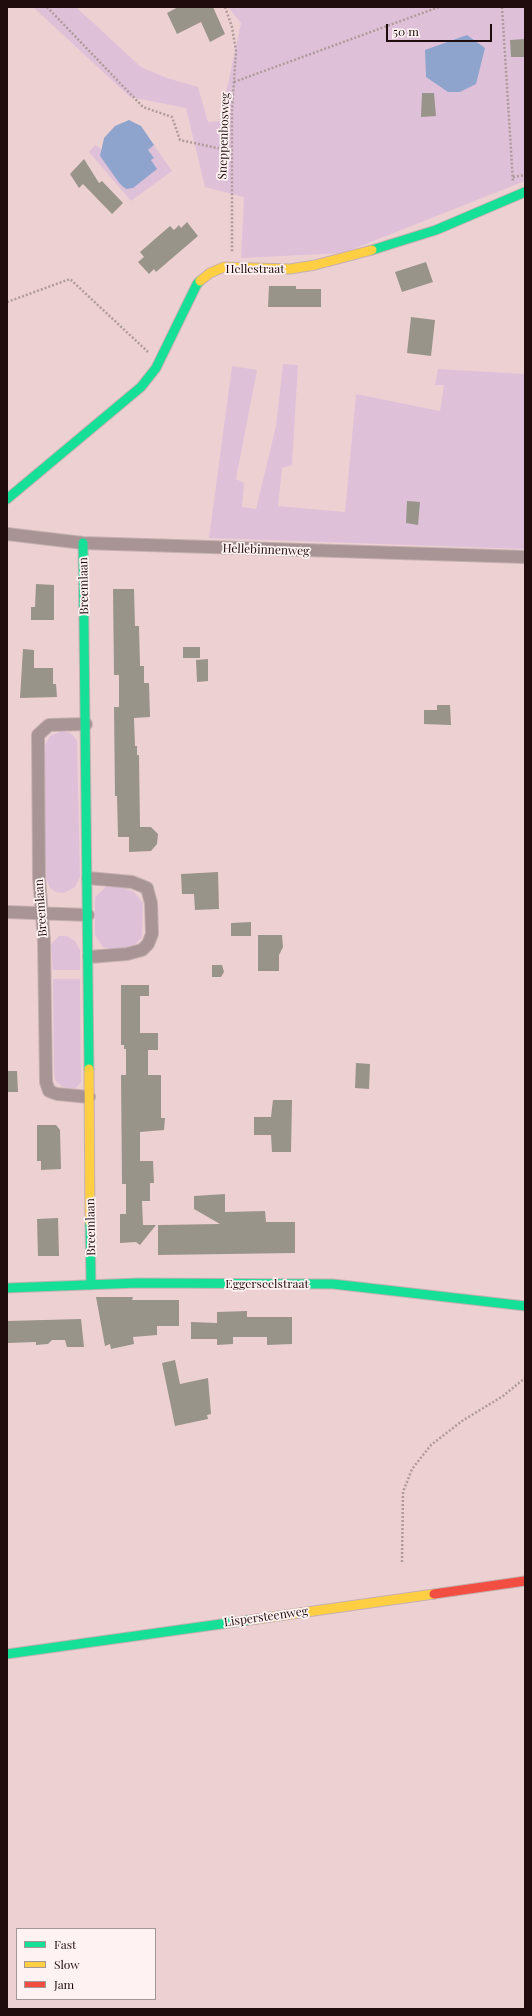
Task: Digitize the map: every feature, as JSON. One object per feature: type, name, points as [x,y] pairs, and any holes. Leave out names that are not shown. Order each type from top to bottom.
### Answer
[{"type":"street","name":"Hellestraat","points":[[7,499],[141,387],[159,362],[197,284],[215,270],[232,267],[290,269],[315,266],[350,257],[436,230],[525,192]]},
{"type":"street","name":"Hellebinnenweg","points":[[7,534],[83,543],[525,557]]},
{"type":"street","name":"Breemlaan","points":[[83,543],[92,1285]]},
{"type":"street","name":"Breemlaan","points":[[86,724],[49,725],[38,736],[39,878],[44,941],[46,1082],[49,1091],[57,1094],[89,1098]]},
{"type":"street","points":[[88,878],[132,882],[147,888],[151,903],[152,934],[148,944],[142,950],[127,954],[89,957]]},
{"type":"street","points":[[7,912],[88,914]]},
{"type":"street","name":"Eggerseelstraat","points":[[7,1288],[145,1283],[333,1284],[525,1306]]},
{"type":"street","name":"Lispersteenweg","points":[[7,1654],[525,1580]]},
{"type":"path","points":[[47,7],[143,107],[172,117],[180,140],[231,151]]},
{"type":"path","name":"Sneppenbosweg","points":[[225,7],[232,27],[236,51],[231,151],[232,267]]},
{"type":"path","points":[[234,82],[439,7]]},
{"type":"path","points":[[502,7],[506,104],[513,177],[513,196]]},
{"type":"path","points":[[513,177],[525,175]]},
{"type":"path","points":[[7,302],[70,279],[159,362]]},
{"type":"path","points":[[402,1562],[403,1492],[412,1469],[431,1445],[462,1422],[504,1396],[525,1378]]},
{"type":"shaded area","points":[[33,7],[76,7],[141,67],[167,78],[198,87],[208,122],[220,121],[241,23],[228,7],[525,7],[525,181],[343,253],[241,258],[244,197],[205,187],[186,108],[130,97]]},
{"type":"shaded area","points":[[95,145],[101,149],[101,156],[120,184],[126,189],[154,158],[148,150],[154,145],[172,171],[131,201],[89,152]]},
{"type":"shaded area","points":[[283,364],[298,365],[292,465],[282,468],[278,506],[345,512],[356,394],[440,411],[444,385],[435,385],[438,369],[525,374],[525,549],[209,538],[232,366],[257,370],[236,479],[244,483],[242,507],[256,509],[276,426]]},
{"type":"shaded area","points":[[62,731],[70,733],[77,741],[80,877],[75,887],[64,893],[56,892],[50,888],[45,876],[44,747],[50,736]]},
{"type":"shaded area","points":[[106,887],[121,887],[134,892],[143,903],[142,937],[133,947],[117,950],[103,947],[95,935],[95,897]]},
{"type":"shaded area","points":[[59,936],[67,936],[75,941],[80,950],[80,970],[53,970],[51,944]]},
{"type":"shaded area","points":[[53,979],[80,979],[81,1082],[76,1088],[61,1086],[55,1080]]},
{"type":"water","points":[[467,35],[485,48],[476,84],[460,92],[448,92],[426,77],[425,50]]},
{"type":"water","points":[[129,120],[141,126],[154,145],[148,150],[154,158],[151,160],[157,169],[133,188],[126,189],[120,184],[100,156],[104,138],[115,126]]},
{"type":"building","points":[[178,7],[213,7],[225,34],[210,42],[201,22],[177,34],[167,13]]},
{"type":"building","points":[[525,39],[525,57],[511,57],[510,40]]},
{"type":"building","points":[[422,93],[434,93],[436,116],[421,117]]},
{"type":"building","points":[[84,159],[99,183],[102,181],[123,203],[112,214],[83,184],[79,188],[70,174]]},
{"type":"building","points":[[187,222],[198,236],[156,272],[154,269],[149,274],[138,262],[144,257],[140,252],[170,226],[174,230],[179,225],[181,228]]},
{"type":"building","points":[[426,262],[433,282],[402,292],[395,272]]},
{"type":"building","points":[[269,286],[296,286],[296,289],[321,289],[321,307],[268,307]]},
{"type":"building","points":[[411,317],[435,320],[431,356],[407,353]]},
{"type":"building","points":[[407,501],[420,502],[418,525],[406,523]]},
{"type":"building","points":[[36,584],[54,585],[54,620],[31,620],[31,607],[35,607]]},
{"type":"building","points":[[113,589],[134,589],[135,626],[139,626],[140,666],[144,666],[144,683],[149,683],[150,717],[134,718],[135,746],[137,746],[137,755],[139,755],[140,827],[151,827],[158,834],[157,844],[151,851],[129,852],[129,837],[118,837],[117,796],[115,796],[114,707],[119,707],[119,675],[114,675]]},
{"type":"building","points":[[183,647],[200,647],[200,658],[183,658]]},
{"type":"building","points":[[23,649],[34,650],[34,668],[53,668],[53,684],[56,684],[57,697],[20,698]]},
{"type":"building","points":[[208,659],[208,681],[197,682],[196,660]]},
{"type":"building","points":[[437,705],[450,705],[451,725],[424,724],[424,710],[437,710]]},
{"type":"building","points":[[218,872],[219,909],[195,910],[194,894],[182,894],[181,874]]},
{"type":"building","points":[[251,922],[251,936],[231,936],[231,923]]},
{"type":"building","points":[[258,935],[282,935],[283,947],[279,955],[279,971],[258,971]]},
{"type":"building","points":[[212,965],[222,965],[224,972],[221,977],[212,977]]},
{"type":"building","points":[[121,985],[149,985],[149,996],[140,996],[140,1033],[158,1033],[158,1050],[148,1050],[148,1075],[161,1075],[161,1118],[165,1118],[164,1130],[140,1132],[140,1161],[153,1161],[154,1183],[150,1183],[150,1201],[142,1201],[143,1225],[156,1225],[140,1245],[136,1242],[120,1243],[120,1214],[126,1214],[126,1184],[122,1184],[121,1075],[126,1075],[126,1049],[124,1049],[124,1045],[121,1045]]},
{"type":"building","points":[[356,1063],[370,1064],[369,1089],[355,1088]]},
{"type":"building","points":[[7,1071],[17,1071],[18,1092],[7,1092]]},
{"type":"building","points":[[273,1100],[292,1100],[291,1152],[272,1152],[271,1135],[254,1135],[254,1117],[271,1117]]},
{"type":"building","points":[[37,1125],[56,1125],[60,1130],[61,1169],[41,1170],[41,1161],[37,1161]]},
{"type":"building","points":[[225,1194],[225,1212],[265,1211],[266,1222],[295,1222],[295,1253],[158,1255],[158,1225],[220,1224],[194,1209],[194,1196]]},
{"type":"building","points":[[58,1218],[59,1256],[38,1256],[37,1219]]},
{"type":"building","points":[[96,1297],[133,1297],[132,1300],[179,1300],[179,1326],[157,1326],[157,1335],[133,1337],[134,1344],[111,1349],[110,1344],[105,1346]]},
{"type":"building","points":[[247,1311],[247,1317],[292,1317],[292,1344],[267,1345],[267,1337],[233,1337],[233,1344],[217,1345],[217,1339],[191,1339],[191,1322],[217,1323],[217,1312]]},
{"type":"building","points":[[81,1319],[84,1347],[67,1347],[65,1340],[52,1340],[48,1344],[36,1345],[36,1342],[7,1343],[7,1321]]},
{"type":"building","points":[[175,1360],[180,1384],[208,1378],[211,1414],[207,1415],[208,1419],[175,1426],[162,1363]]},
{"type":"traffic: fast","points":[[372,250],[436,230],[525,192]]},
{"type":"traffic: fast","points":[[7,499],[141,387],[156,368],[197,284],[200,281]]},
{"type":"traffic: fast","points":[[83,543],[89,1069]]},
{"type":"traffic: fast","points":[[90,1222],[91,1285]]},
{"type":"traffic: fast","points":[[7,1288],[138,1283],[333,1284],[525,1306]]},
{"type":"traffic: fast","points":[[7,1654],[257,1619]]},
{"type":"traffic: slow","points":[[200,281],[210,273],[224,267],[290,269],[315,265],[372,250]]},
{"type":"traffic: slow","points":[[89,1069],[90,1222]]},
{"type":"traffic: slow","points":[[257,1619],[434,1594]]},
{"type":"traffic: jam","points":[[434,1594],[525,1581]]}]
